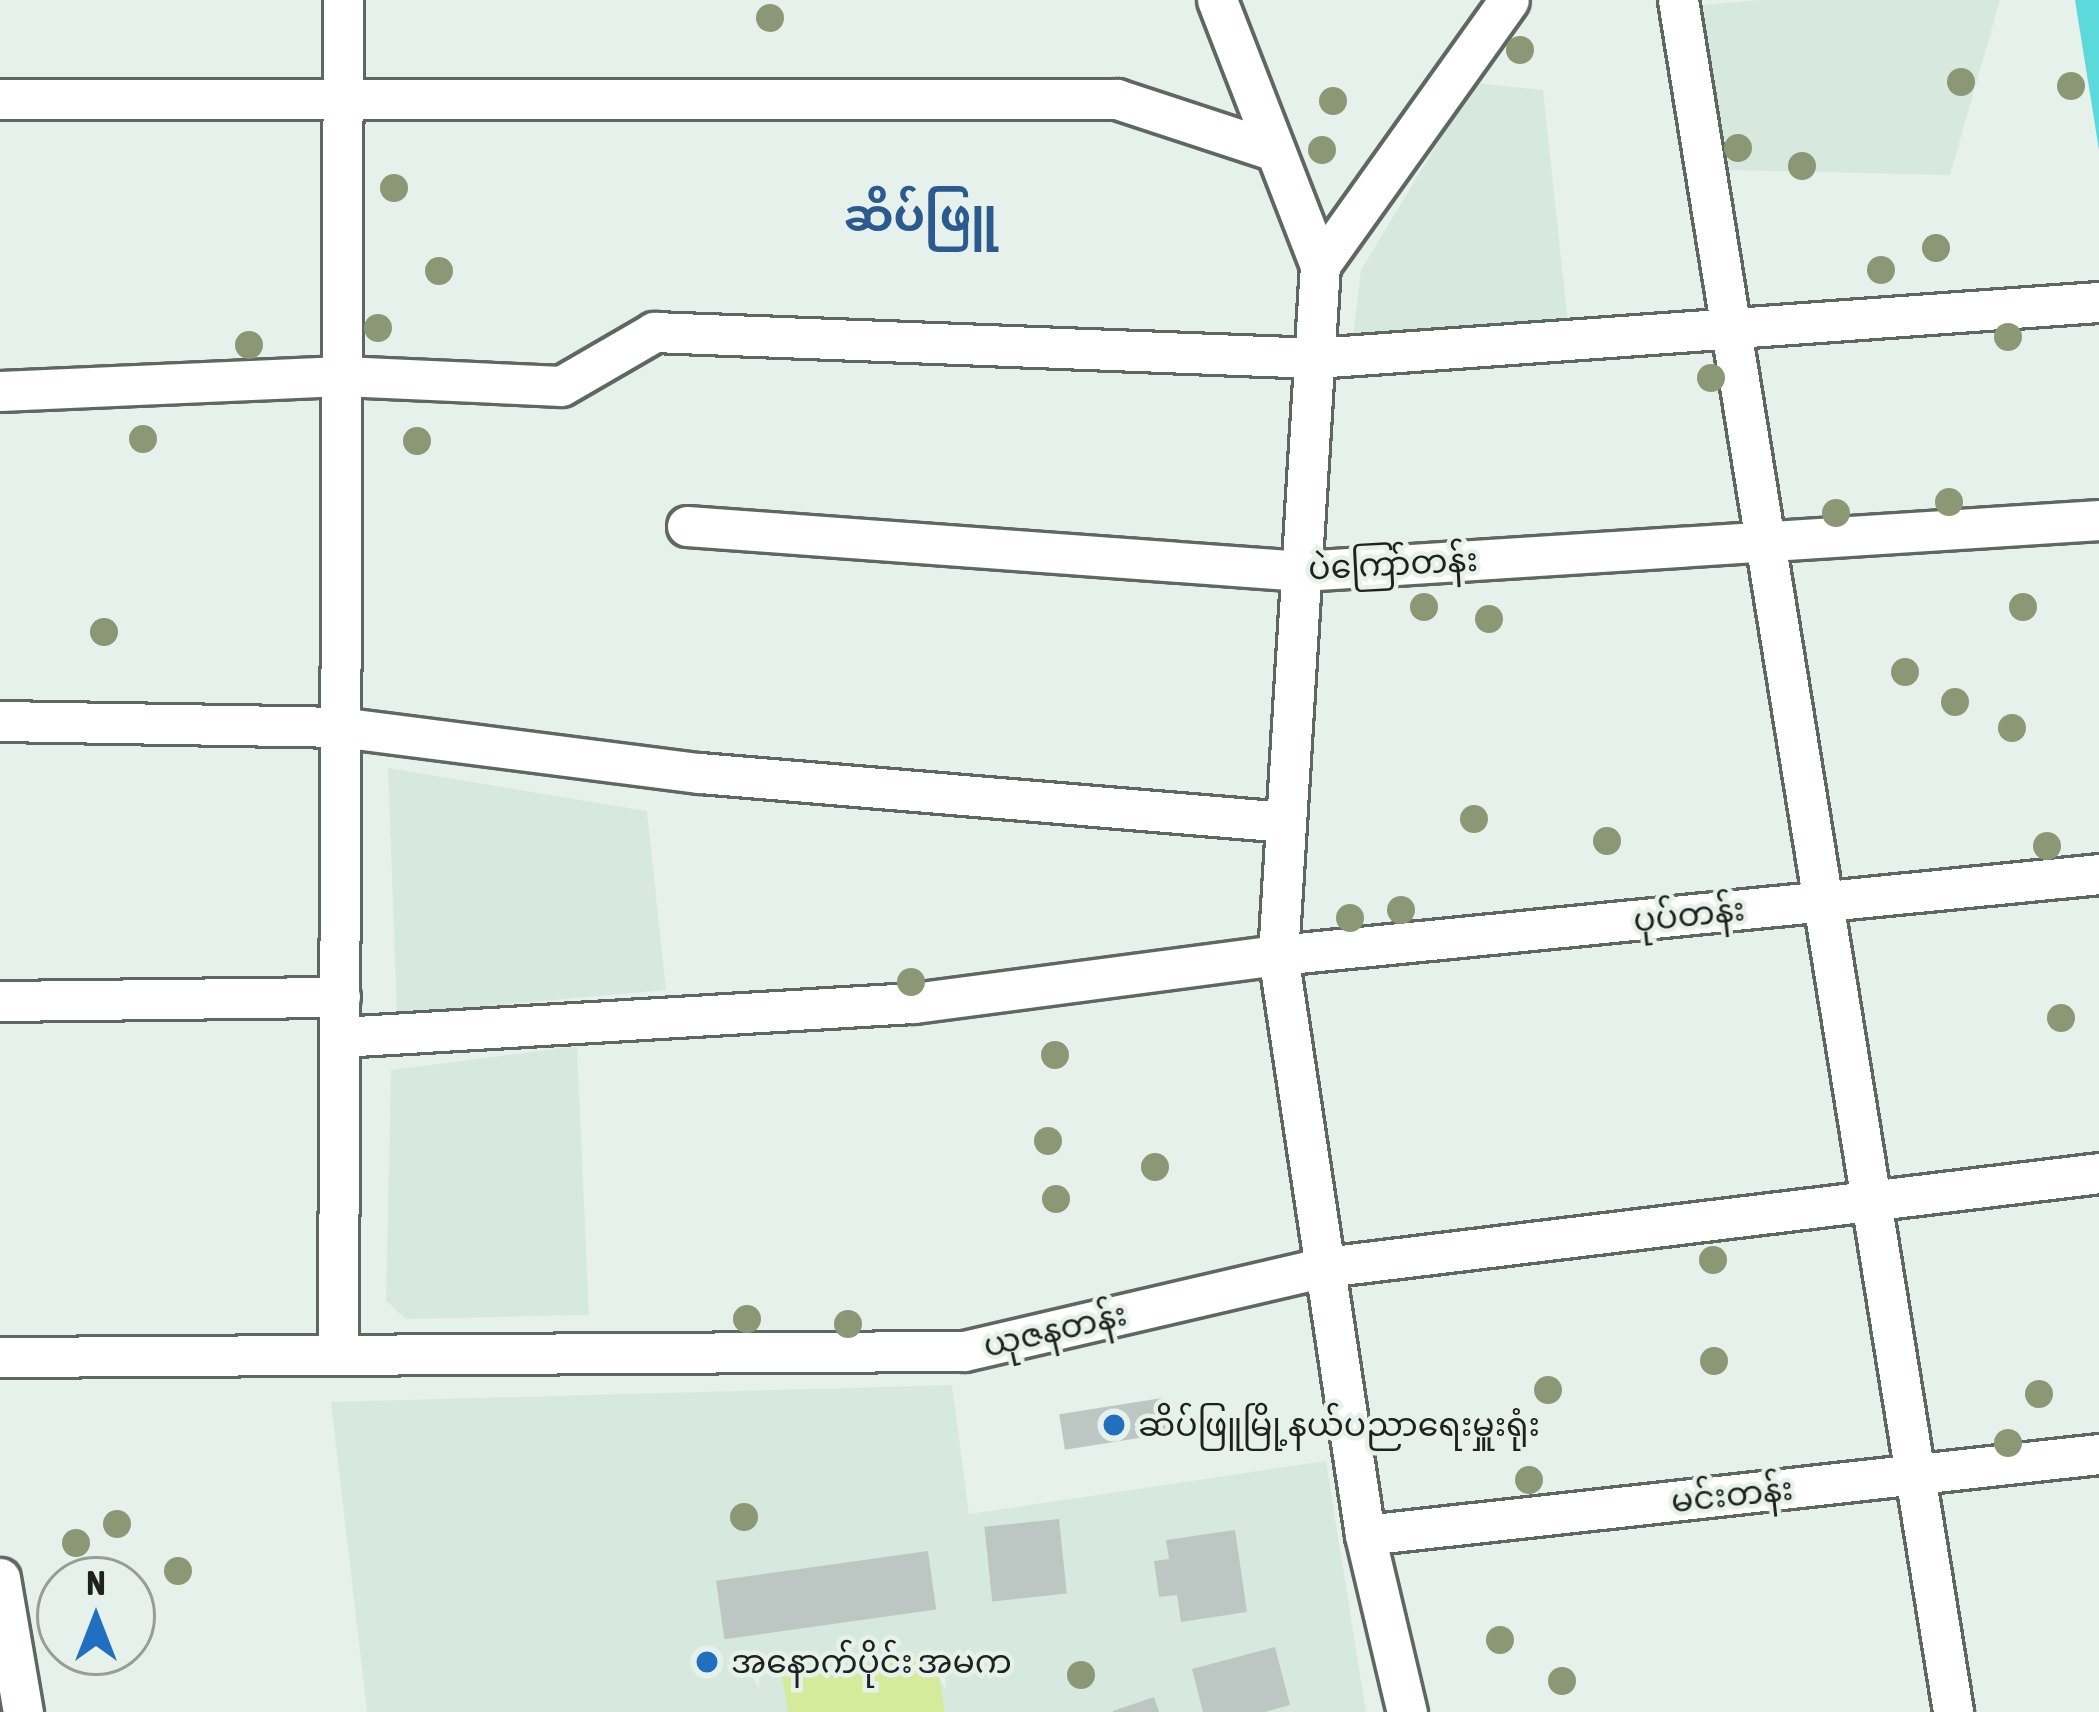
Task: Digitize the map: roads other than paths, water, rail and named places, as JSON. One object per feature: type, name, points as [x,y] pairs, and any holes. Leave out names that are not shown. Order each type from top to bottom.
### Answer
[{"type":"street","points":[[338,1355],[343,0]]},
{"type":"street","points":[[1216,0],[1320,265],[1278,955],[1365,1534],[1406,1712]]},
{"type":"street","points":[[1320,265],[1509,0]]},
{"type":"street","points":[[1678,0],[1769,541],[1953,1712]]},
{"type":"street","points":[[0,99],[1117,99],[1276,151]]},
{"type":"street","points":[[0,391],[342,376],[561,386],[654,332],[1315,358],[2099,302]]},
{"type":"street","name":"ပဲကြော်တန်း","points":[[687,526],[1302,571],[2099,520]]},
{"type":"street","points":[[0,721],[339,727],[700,773],[1286,822]]},
{"type":"street","name":"ပုပ်တန်း","points":[[340,1037],[913,1004],[1278,955],[2099,874]]},
{"type":"street","points":[[0,1001],[340,997]]},
{"type":"street","name":"ယုဇနတန်း","points":[[0,1357],[964,1351],[1325,1267],[2099,1173]]},
{"type":"street","name":"မင်းတန်း","points":[[1365,1534],[2099,1454]]},
{"type":"street","points":[[0,1578],[23,1712]]},
{"type":"water","points":[[2075,0],[2099,0],[2099,150]]},
{"type":"place","name":"ဆိပ်ဖြူမြို့နယ်ပညာရေးမှူးရုံး","points":[[1114,1425]]},
{"type":"place","name":"အနောက်ပိုင်း အမက","points":[[707,1662]]},
{"type":"district","name":"ဆိပ်ဖြူ","points":[[921,216]]}]
